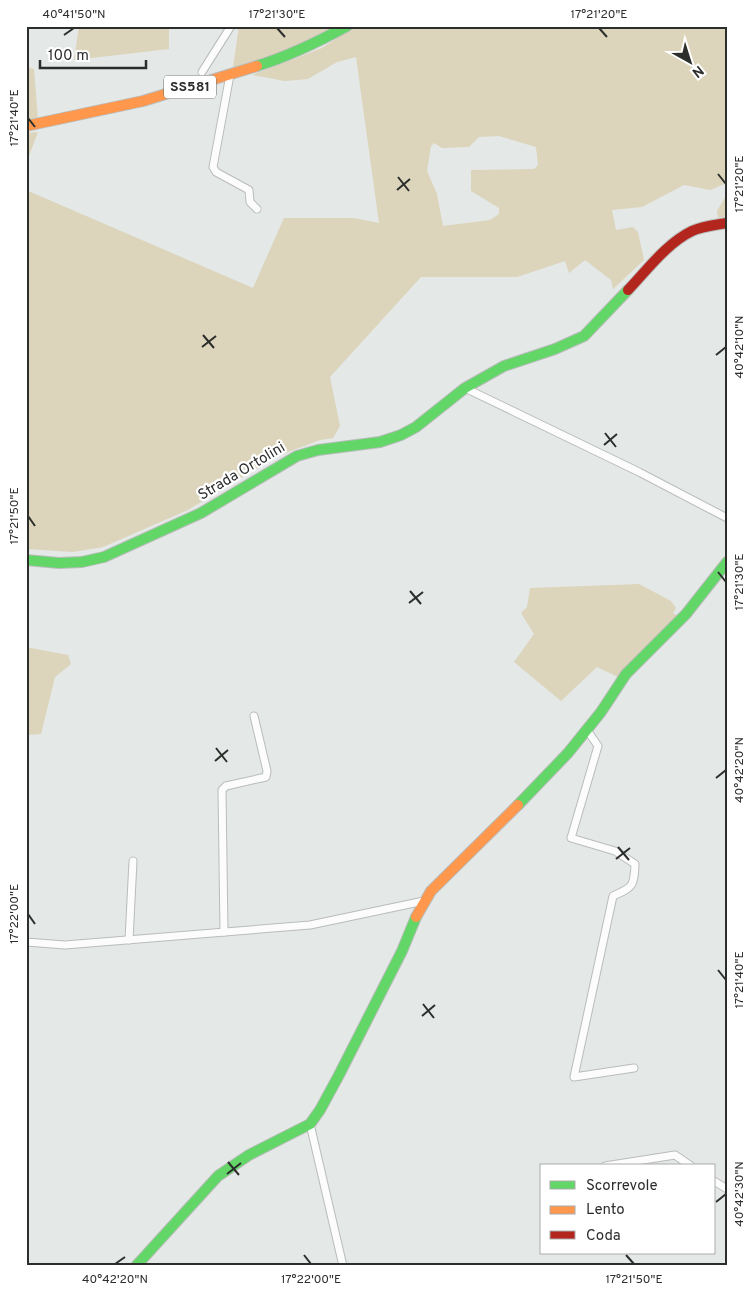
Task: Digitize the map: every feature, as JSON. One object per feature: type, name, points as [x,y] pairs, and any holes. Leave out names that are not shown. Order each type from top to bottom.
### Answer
[{"type":"main road","name":"SS581","points":[[26,126],[143,101],[230,75],[274,61],[318,42],[347,26]]},
{"type":"main road","name":"Strada Ortolini","points":[[26,560],[59,563],[82,562],[104,557],[201,513],[297,456],[318,450],[380,442],[401,435],[424,422],[466,388],[504,366],[555,350],[584,336],[665,251],[683,236],[694,230],[727,223]]},
{"type":"main road","points":[[136,1266],[218,1176],[250,1155],[310,1124],[339,1075],[402,951],[424,901],[431,891],[536,788],[587,730],[626,674],[686,614],[727,562]]},
{"type":"street","points":[[202,72],[231,26]]},
{"type":"street","points":[[230,75],[213,167],[216,172],[249,190],[250,202],[257,209]]},
{"type":"street","points":[[466,388],[639,472],[727,518]]},
{"type":"street","points":[[224,932],[222,790],[226,786],[266,777],[267,771],[254,716]]},
{"type":"street","points":[[587,730],[598,746],[571,838],[615,851],[635,864],[635,881],[630,888],[612,896],[574,1077],[634,1068]]},
{"type":"street","points":[[128,940],[132,861]]},
{"type":"street","points":[[26,942],[65,945],[310,925],[424,901]]},
{"type":"street","points":[[310,1124],[343,1266]]},
{"type":"street","points":[[618,1164],[675,1155],[688,1164]]},
{"type":"street","points":[[716,1182],[727,1189]]},
{"type":"shaded area","points":[[79,26],[169,26],[169,49],[74,60]]},
{"type":"shaded area","points":[[239,26],[337,26],[285,52],[233,67]]},
{"type":"shaded area","points":[[355,26],[727,26],[727,183],[710,190],[684,185],[642,207],[612,210],[616,230],[633,227],[638,232],[644,260],[613,289],[611,280],[585,260],[569,273],[565,261],[517,277],[421,277],[330,377],[340,426],[333,438],[320,440],[275,457],[188,510],[103,547],[73,552],[26,549],[26,190],[253,288],[284,218],[354,218],[379,223],[356,57],[337,62],[308,79],[285,81],[252,75],[322,48]],"holes":[[[499,136],[536,147],[538,165],[534,169],[471,170],[471,191],[499,208],[499,214],[490,220],[443,226],[437,194],[427,171],[431,146],[434,143],[442,148],[469,147],[479,137]]]},
{"type":"shaded area","points":[[26,67],[34,69],[38,120],[26,122]]},
{"type":"shaded area","points":[[38,132],[26,164],[26,133]]},
{"type":"shaded area","points":[[727,194],[727,216],[718,218],[717,211]]},
{"type":"shaded area","points":[[639,584],[671,601],[676,608],[673,613],[678,616],[618,677],[597,667],[561,701],[514,662],[534,634],[521,613],[527,607],[530,588]]},
{"type":"shaded area","points":[[26,647],[68,655],[71,664],[55,677],[41,734],[26,735]]},
{"type":"traffic: fast","points":[[257,66],[303,48],[347,26]]},
{"type":"traffic: fast","points":[[26,560],[59,563],[82,562],[104,557],[201,513],[297,456],[318,450],[380,442],[401,435],[416,427],[465,388],[504,366],[555,349],[584,336],[628,290]]},
{"type":"traffic: fast","points":[[518,805],[568,753],[601,712],[626,674],[686,614],[727,562]]},
{"type":"traffic: fast","points":[[136,1266],[218,1176],[249,1155],[310,1124],[339,1075],[402,951],[416,917]]},
{"type":"traffic: slow","points":[[26,126],[143,101],[257,66]]},
{"type":"traffic: slow","points":[[416,917],[431,891],[518,805]]},
{"type":"traffic: jam","points":[[628,290],[674,242],[692,231],[727,223]]}]
